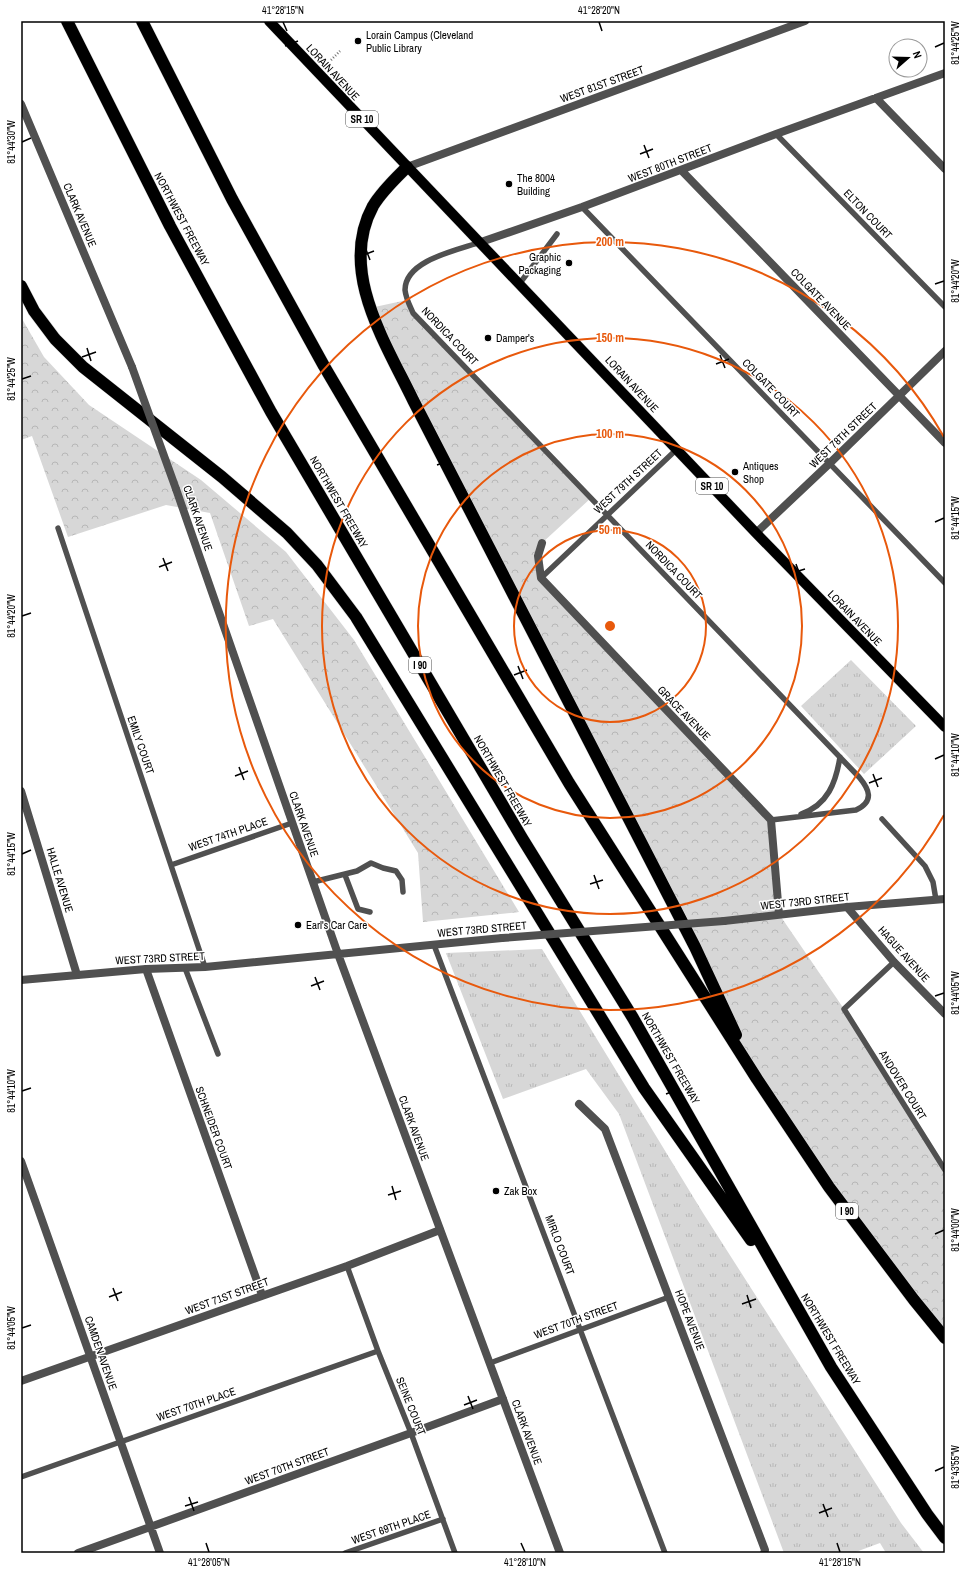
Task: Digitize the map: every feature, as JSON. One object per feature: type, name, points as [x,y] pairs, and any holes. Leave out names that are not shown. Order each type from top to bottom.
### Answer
[{"type":"highway","name":"NORTHWEST FREEWAY","points":[[67,21],[170,226],[271,412],[522,838],[633,1018],[830,1367],[927,1514],[945,1538]]},
{"type":"highway","name":"I 90","points":[[142,21],[232,199],[324,366],[570,783],[757,1079],[829,1187],[914,1300],[945,1338]]},
{"type":"highway","points":[[407,167],[385,189],[373,206],[364,228],[360,248],[361,273],[370,308],[416,407],[695,947],[757,1079]]},
{"type":"highway","points":[[21,286],[34,311],[55,339],[83,367],[255,504],[288,533],[336,589],[356,617],[644,1088],[792,1298]]},
{"type":"main road","name":"LORAIN AVENUE","points":[[269,21],[407,167],[520,283],[756,533],[945,727]]},
{"type":"street","name":"WEST 81ST STREET","points":[[407,167],[806,21]]},
{"type":"street","name":"WEST 80TH STREET","points":[[481,242],[682,171],[776,134],[945,74]]},
{"type":"street","points":[[876,98],[945,169]]},
{"type":"street","name":"CLARK AVENUE","points":[[21,104],[132,367],[338,954],[560,1553]]},
{"type":"street","name":"COLGATE AVENUE","points":[[682,171],[945,443]]},
{"type":"street","name":"WEST 78TH STREET","points":[[756,533],[945,350]]},
{"type":"street","points":[[541,578],[538,556],[542,543]]},
{"type":"street","name":"GRACE AVENUE","points":[[541,578],[771,820]]},
{"type":"street","name":"HALLE AVENUE","points":[[21,791],[77,975]]},
{"type":"street","points":[[771,820],[779,914]]},
{"type":"street","name":"WEST 73RD STREET","points":[[21,980],[146,969],[205,967],[502,938],[724,921],[848,907],[945,899]]},
{"type":"street","name":"HAGUE AVENUE","points":[[848,907],[894,962],[945,1014]]},
{"type":"street","name":"SCHNEIDER COURT","points":[[146,969],[262,1295]]},
{"type":"street","name":"HOPE AVENUE","points":[[579,1104],[605,1129],[765,1550],[764,1553]]},
{"type":"street","name":"CAMDEN AVENUE","points":[[21,1161],[160,1553]]},
{"type":"street","name":"WEST 71ST STREET","points":[[21,1381],[347,1266],[440,1230]]},
{"type":"street","name":"WEST 70TH STREET","points":[[78,1553],[411,1433],[503,1398]]},
{"type":"lane","name":"ELTON COURT","points":[[776,134],[945,307]]},
{"type":"lane","name":"COLGATE COURT","points":[[582,207],[945,583]]},
{"type":"lane","points":[[520,283],[557,234]]},
{"type":"lane","name":"WEST 80TH STREET","points":[[407,279],[420,265],[429,260],[481,242]]},
{"type":"lane","name":"NORDICA COURT","points":[[407,279],[405,289],[407,300],[413,313],[867,786],[869,794],[866,802],[856,810],[788,818]]},
{"type":"lane","name":"WEST 79TH STREET","points":[[541,578],[677,449]]},
{"type":"lane","name":"EMILY COURT","points":[[58,528],[205,967]]},
{"type":"lane","points":[[771,820],[788,818],[806,813],[814,807],[830,791],[836,780],[840,757]]},
{"type":"lane","points":[[882,819],[925,866],[933,882],[936,900]]},
{"type":"lane","name":"WEST 74TH PLACE","points":[[171,864],[292,823]]},
{"type":"lane","points":[[313,882],[345,875],[357,871],[371,863],[396,871],[402,880],[403,892]]},
{"type":"lane","points":[[345,875],[358,909],[370,912]]},
{"type":"lane","name":"MIRLO COURT","points":[[434,945],[666,1553]]},
{"type":"lane","name":"ANDOVER COURT","points":[[894,962],[844,1009],[945,1170]]},
{"type":"lane","points":[[185,968],[218,1054]]},
{"type":"lane","name":"SEINE COURT","points":[[347,1266],[455,1553]]},
{"type":"lane","name":"WEST 70TH STREET","points":[[490,1363],[669,1297]]},
{"type":"lane","name":"WEST 70TH PLACE","points":[[21,1476],[378,1351]]},
{"type":"lane","name":"WEST 69TH PLACE","points":[[345,1553],[442,1519]]},
{"type":"path","points":[[331,60],[340,51]]},
{"type":"green space","points":[[407,300],[413,313],[591,498],[542,543],[541,578],[771,820],[779,914],[844,1009],[945,1170],[945,1338],[757,1079],[370,308]]},
{"type":"green space","points":[[21,317],[44,357],[89,405],[201,480],[286,552],[354,640],[519,912],[423,922],[418,853],[273,619],[249,626],[210,513],[166,505],[68,537],[32,436],[21,440]]},
{"type":"green space","points":[[851,660],[916,726],[864,774],[801,706]]},
{"type":"green space","points":[[542,949],[703,1213],[901,1523],[924,1553],[886,1553],[880,1543],[853,1553],[784,1553],[619,1114],[586,1069],[503,1099],[446,953]]},
{"type":"place","name":"Lorain Campus (Cleveland Public Library","points":[[358,41]]},
{"type":"place","name":"The 8004 Building","points":[[509,184]]},
{"type":"place","name":"Graphic Packaging","points":[[569,263]]},
{"type":"place","name":"Damper's","points":[[488,338]]},
{"type":"place","name":"Antiques Shop","points":[[735,472]]},
{"type":"place","name":"Earl's Car Care","points":[[298,925]]},
{"type":"place","name":"Zak Box","points":[[496,1191]]}]
